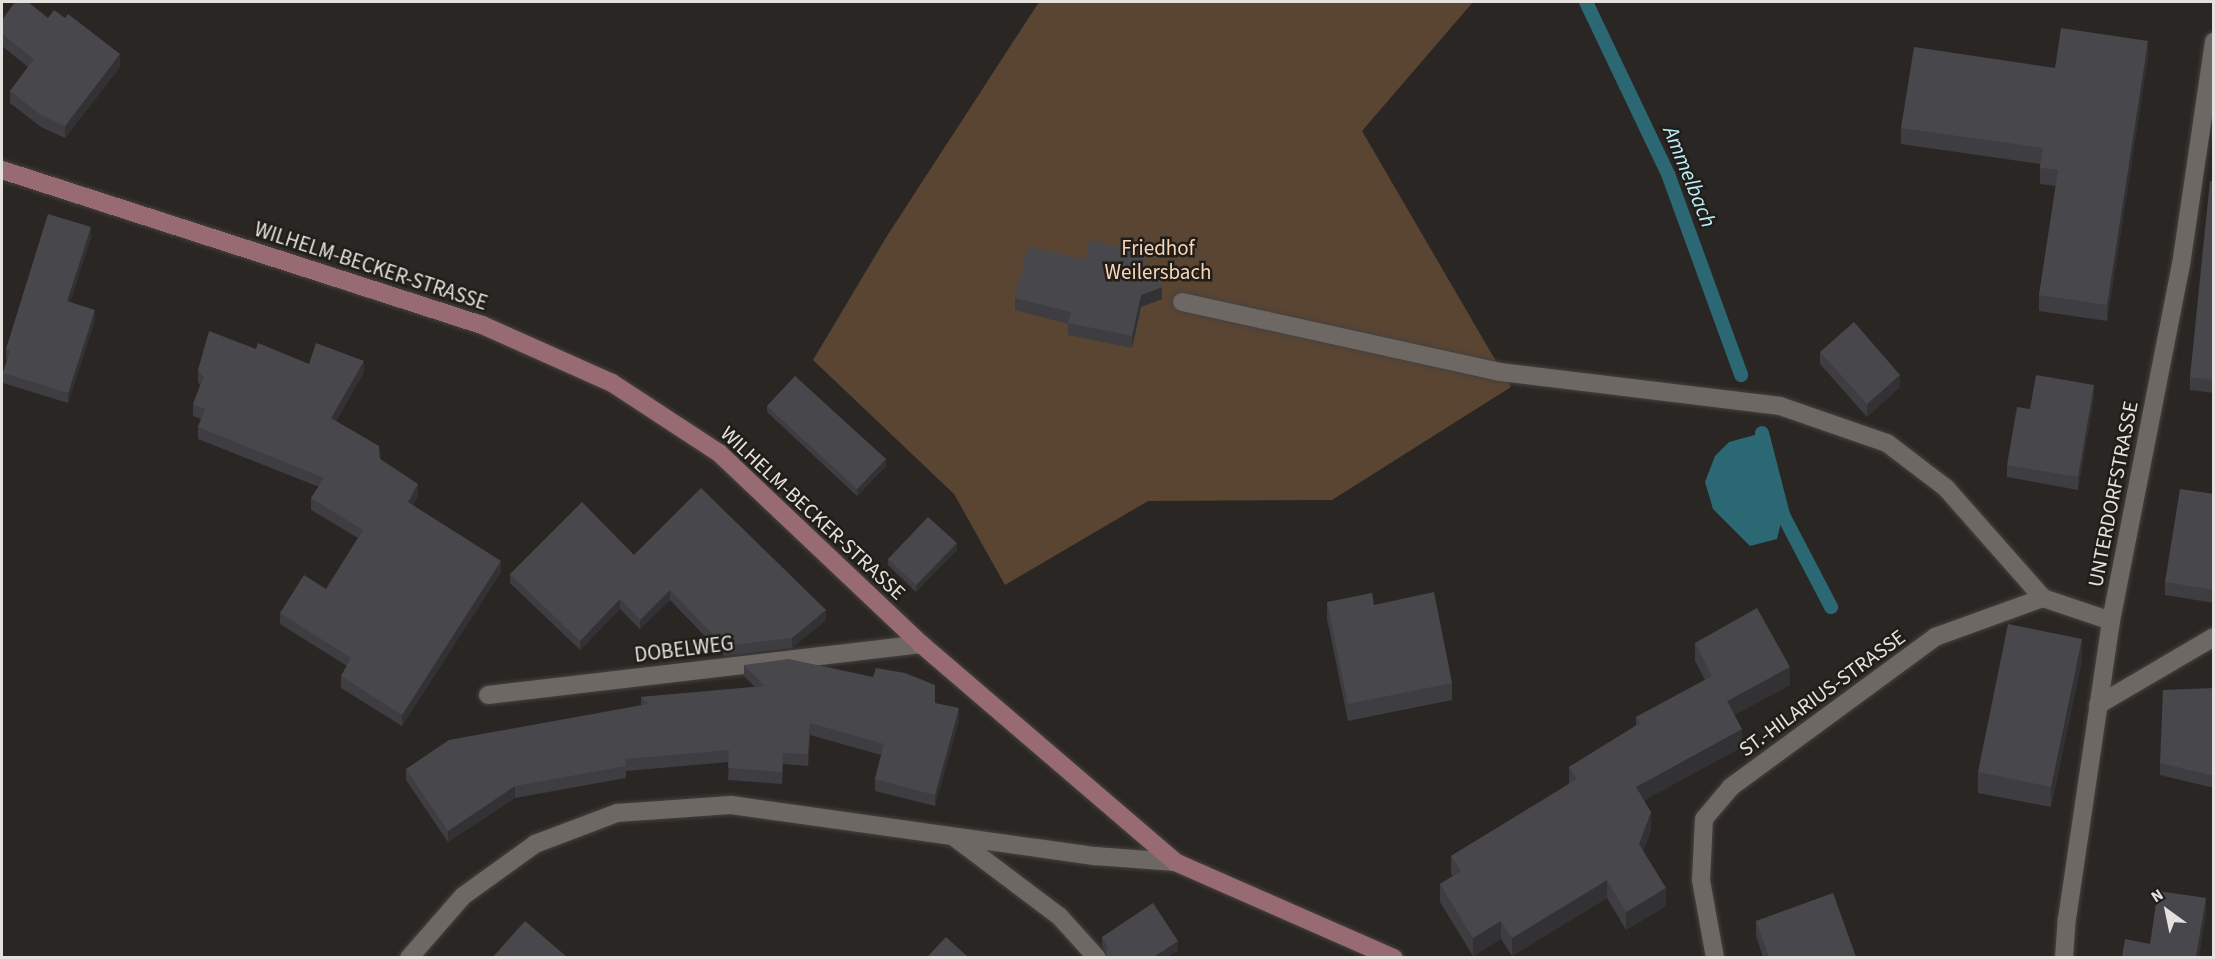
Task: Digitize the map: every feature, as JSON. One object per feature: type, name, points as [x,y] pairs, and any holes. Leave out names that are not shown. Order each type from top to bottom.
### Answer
[{"type":"street","name":"UNTERDORFSTRASSE","points":[[2064,957],[2111,621],[2181,265],[2214,41]]},
{"type":"street","name":"WILHELM-BECKER-STRASSE","points":[[2,170],[482,325],[612,383],[719,453],[921,644],[1175,862],[1394,957]]},
{"type":"street","points":[[1182,302],[1500,372],[1780,406],[1887,443],[1946,488],[2043,598],[2111,621]]},
{"type":"street","name":"ST.-HILARIUS-STRASSE","points":[[1715,957],[1701,880],[1704,819],[1731,787],[1935,637],[2043,598]]},
{"type":"street","points":[[2098,705],[2214,637]]},
{"type":"street","name":"DOBELWEG","points":[[488,695],[921,644]]},
{"type":"street","points":[[409,957],[463,896],[535,844],[617,813],[731,805],[1095,856],[1175,862]]},
{"type":"street","points":[[952,836],[1060,917],[1097,957]]},
{"type":"green space","name":"Friedhof Weilersbach","points":[[1039,2],[1473,2],[1362,131],[1511,387],[1332,500],[1148,501],[1005,585],[954,494],[813,360],[887,236]]},
{"type":"water","points":[[1762,433],[1783,515],[1777,539],[1750,546],[1713,509],[1705,482],[1715,456],[1729,442]]},
{"type":"building","points":[[15,2],[28,2],[48,18],[54,10],[65,18],[68,14],[120,54],[65,126],[41,115],[10,91],[34,59],[2,34],[2,20]]},
{"type":"building","points":[[2061,28],[2148,41],[2107,305],[2039,295],[2058,170],[2040,168],[2043,148],[1901,128],[1914,47],[2055,68]]},
{"type":"building","points":[[2210,181],[2214,181],[2214,380],[2190,377]]},
{"type":"building","points":[[48,214],[91,227],[67,301],[95,310],[68,393],[3,373],[10,350],[6,349]]},
{"type":"building","points":[[1089,240],[1138,251],[1162,287],[1141,295],[1132,336],[1068,323],[1071,312],[1015,298],[1028,246],[1086,260]]},
{"type":"building","points":[[1854,322],[1900,375],[1867,404],[1820,352]]},
{"type":"building","points":[[209,331],[256,349],[258,343],[309,364],[316,343],[364,361],[331,418],[379,446],[380,459],[418,484],[408,502],[501,561],[402,715],[341,676],[351,658],[280,613],[304,575],[326,589],[363,530],[311,498],[324,478],[198,427],[205,409],[193,404],[204,377],[198,370]]},
{"type":"building","points":[[2036,375],[2094,385],[2078,477],[2007,465],[2017,407],[2030,409]]},
{"type":"building","points":[[795,376],[886,459],[857,489],[767,406]]},
{"type":"building","points":[[701,488],[826,610],[792,638],[724,646],[670,590],[640,620],[620,599],[580,641],[510,574],[582,502],[634,555]]},
{"type":"building","points":[[2180,489],[2214,494],[2214,590],[2165,582]]},
{"type":"building","points":[[928,517],[957,543],[916,585],[888,559]]},
{"type":"building","points":[[1434,592],[1452,683],[1348,704],[1327,602],[1372,593],[1374,605]]},
{"type":"building","points":[[1757,608],[1790,667],[1727,701],[1742,729],[1636,787],[1651,812],[1639,844],[1666,888],[1626,912],[1607,880],[1512,938],[1501,921],[1473,938],[1440,884],[1461,871],[1451,856],[1577,779],[1569,767],[1640,723],[1636,717],[1712,676],[1695,643]]},
{"type":"building","points":[[2008,624],[2082,639],[2051,787],[1978,772]]},
{"type":"building","points":[[789,659],[873,677],[876,668],[905,673],[935,685],[935,703],[959,708],[935,795],[875,779],[884,744],[810,723],[808,754],[783,753],[782,772],[728,768],[729,750],[625,759],[626,766],[515,786],[448,831],[406,769],[449,740],[648,704],[641,697],[765,686],[744,665]]},
{"type":"building","points":[[2214,688],[2214,776],[2160,763],[2163,690]]},
{"type":"building","points":[[2158,891],[2206,898],[2196,957],[2122,957],[2125,939],[2150,944]]},
{"type":"building","points":[[1833,893],[1856,957],[1769,957],[1756,921]]},
{"type":"building","points":[[1153,903],[1178,941],[1154,957],[1101,957],[1105,956],[1108,947],[1102,937]]},
{"type":"building","points":[[525,921],[567,957],[493,957]]},
{"type":"building","points":[[946,937],[968,957],[927,957]]},
{"type":"waterway","name":"Ammelbach","points":[[1586,2],[1668,174],[1741,375]]},
{"type":"waterway","name":"Ammelbach","points":[[1762,433],[1783,515],[1831,607]]}]
